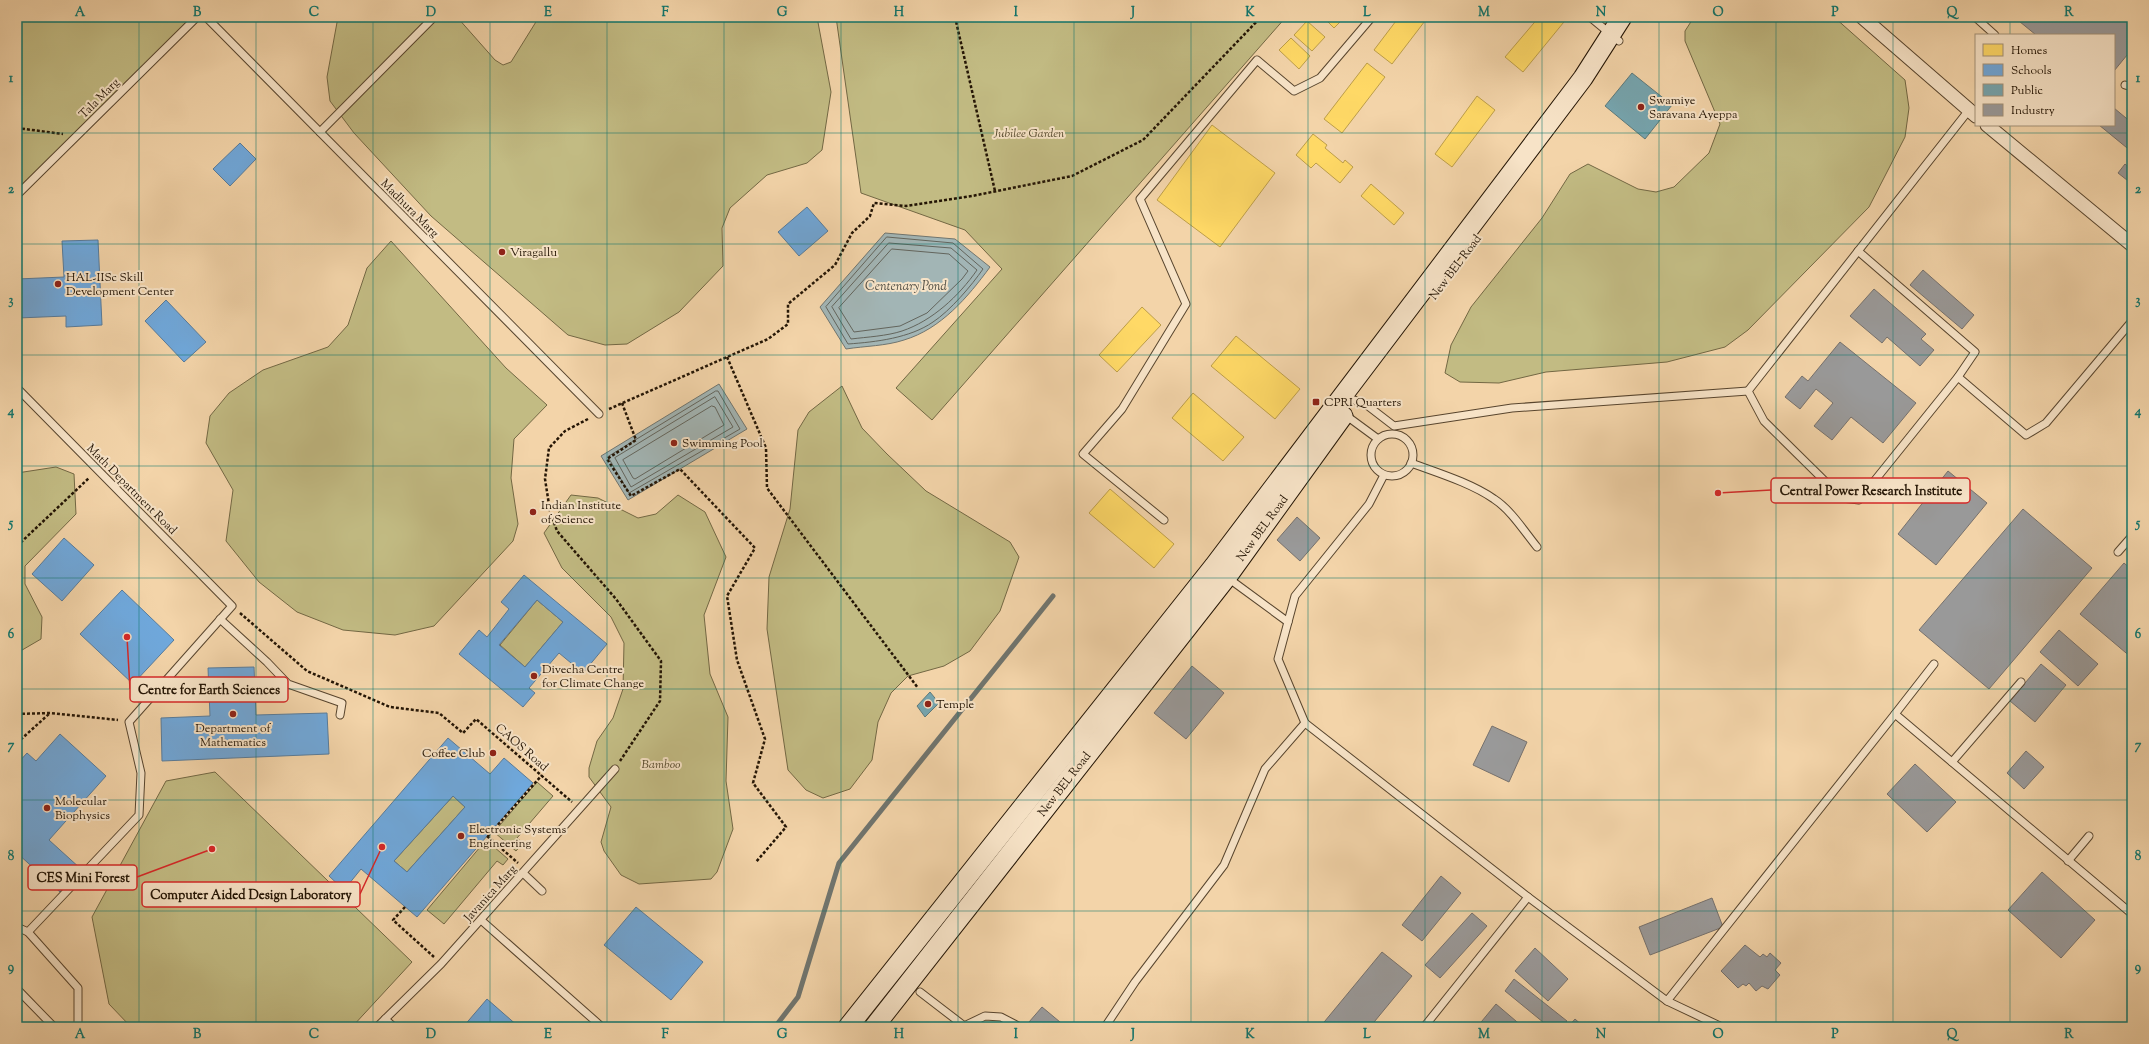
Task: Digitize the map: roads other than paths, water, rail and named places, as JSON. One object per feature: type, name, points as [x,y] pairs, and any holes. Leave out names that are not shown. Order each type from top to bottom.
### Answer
[{"type":"main road","name":"New BEL Road","points":[[874,1027],[1220,572],[1349,407],[1584,93],[1615,37],[1622,17]]},
{"type":"main road","name":"New BEL Road","points":[[1220,572],[1578,84],[1615,37],[1636,17]]},
{"type":"main road","points":[[848,1027],[1220,572]]},
{"type":"street","points":[[1862,17],[1972,113]]},
{"type":"street","points":[[1988,126],[2132,245]]},
{"type":"lane","name":"Tala Marg","points":[[17,195],[197,17]]},
{"type":"lane","name":"Madhura Marg","points":[[206,17],[599,414]]},
{"type":"lane","points":[[320,132],[434,17]]},
{"type":"lane","points":[[1164,520],[1083,454],[1122,409],[1186,304],[1140,199],[1256,60],[1294,91],[1320,78],[1372,17]]},
{"type":"lane","points":[[1590,17],[1615,37]]},
{"type":"lane","points":[[1975,17],[1994,34]]},
{"type":"lane","points":[[1349,407],[1368,406],[1394,426],[1512,408],[1748,391],[1858,251],[1972,113]]},
{"type":"lane","points":[[1748,391],[1764,421],[1842,498],[1859,500],[1958,377],[1975,352],[1858,251]]},
{"type":"lane","points":[[1958,377],[2026,435],[2046,423],[2132,321]]},
{"type":"lane","name":"Math Department Road","points":[[17,388],[232,606],[220,620]]},
{"type":"lane","points":[[1349,407],[1378,439]]},
{"type":"lane","points":[[1391,434],[1404,438],[1412,449],[1411,463],[1403,473],[1391,476],[1384,474],[1378,471],[1371,458],[1374,445],[1378,439],[1391,434]]},
{"type":"lane","points":[[1411,463],[1454,479],[1494,499],[1516,520],[1536,547]]},
{"type":"lane","points":[[1384,474],[1369,504],[1295,596],[1278,659],[1305,724],[1528,897],[1667,1001],[1722,1027]]},
{"type":"lane","points":[[2118,552],[2132,536]]},
{"type":"lane","points":[[1220,572],[1288,622]]},
{"type":"lane","points":[[28,932],[139,815],[141,773],[129,722],[220,620],[267,662],[288,684],[342,703],[340,715]]},
{"type":"lane","points":[[1667,1001],[1934,664]]},
{"type":"lane","points":[[1952,762],[2021,682]]},
{"type":"lane","points":[[1895,714],[2132,914]]},
{"type":"lane","points":[[1105,1027],[1135,982],[1224,866],[1265,770],[1305,724]]},
{"type":"lane","name":"Javanica Marg","points":[[377,1027],[441,964],[615,769]]},
{"type":"lane","points":[[2068,861],[2089,836]]},
{"type":"lane","points":[[525,871],[542,891]]},
{"type":"lane","points":[[1424,1027],[1528,897]]},
{"type":"lane","points":[[481,920],[602,1027]]},
{"type":"lane","points":[[17,927],[28,932],[78,988],[78,1027]]},
{"type":"lane","points":[[17,989],[54,1027]]},
{"type":"lane","points":[[920,992],[963,1026],[985,1016],[1001,1017],[1020,1027]]},
{"type":"lane","points":[[385,1019],[394,1027]]},
{"type":"water","name":"Centenary Pond","points":[[885,233],[955,239],[990,267],[953,311],[930,328],[917,335],[897,342],[846,349],[820,307]]},
{"type":"water","name":"Swimming Pool","points":[[719,384],[747,429],[628,500],[601,456]]},
{"type":"waterway","points":[[775,1027],[798,997],[839,863],[1053,596]]},
{"type":"place","name":"Swamiye Saravana Ayeppa","points":[[1641,107]]},
{"type":"place","name":"Viragallu","points":[[502,252]]},
{"type":"place","name":"HAL-IISc Skill Development Center","points":[[58,284]]},
{"type":"place","name":"CPRI Quarters","points":[[1316,402]]},
{"type":"place","name":"Swimming Pool","points":[[674,443]]},
{"type":"place","name":"Central Power Research Institute","points":[[1718,493]]},
{"type":"place","name":"Indian Institute of Science","points":[[533,512]]},
{"type":"place","name":"Centre for Earth Sciences","points":[[127,637]]},
{"type":"place","name":"Divecha Centre for Climate Change","points":[[534,676]]},
{"type":"place","name":"Temple","points":[[928,704]]},
{"type":"place","name":"Department of Mathematics","points":[[233,714]]},
{"type":"place","name":"Coffee Club","points":[[493,753]]},
{"type":"place","name":"Molecular Biophysics","points":[[47,808]]},
{"type":"place","name":"Electronic Systems Engineering","points":[[461,836]]},
{"type":"place","name":"Computer Aided Design Laboratory","points":[[382,847]]},
{"type":"place","name":"CES Mini Forest","points":[[212,849]]},
{"type":"park label","name":"Jubilee Garden","points":[[1029,133]]},
{"type":"park label","name":"Bamboo","points":[[661,764]]}]
